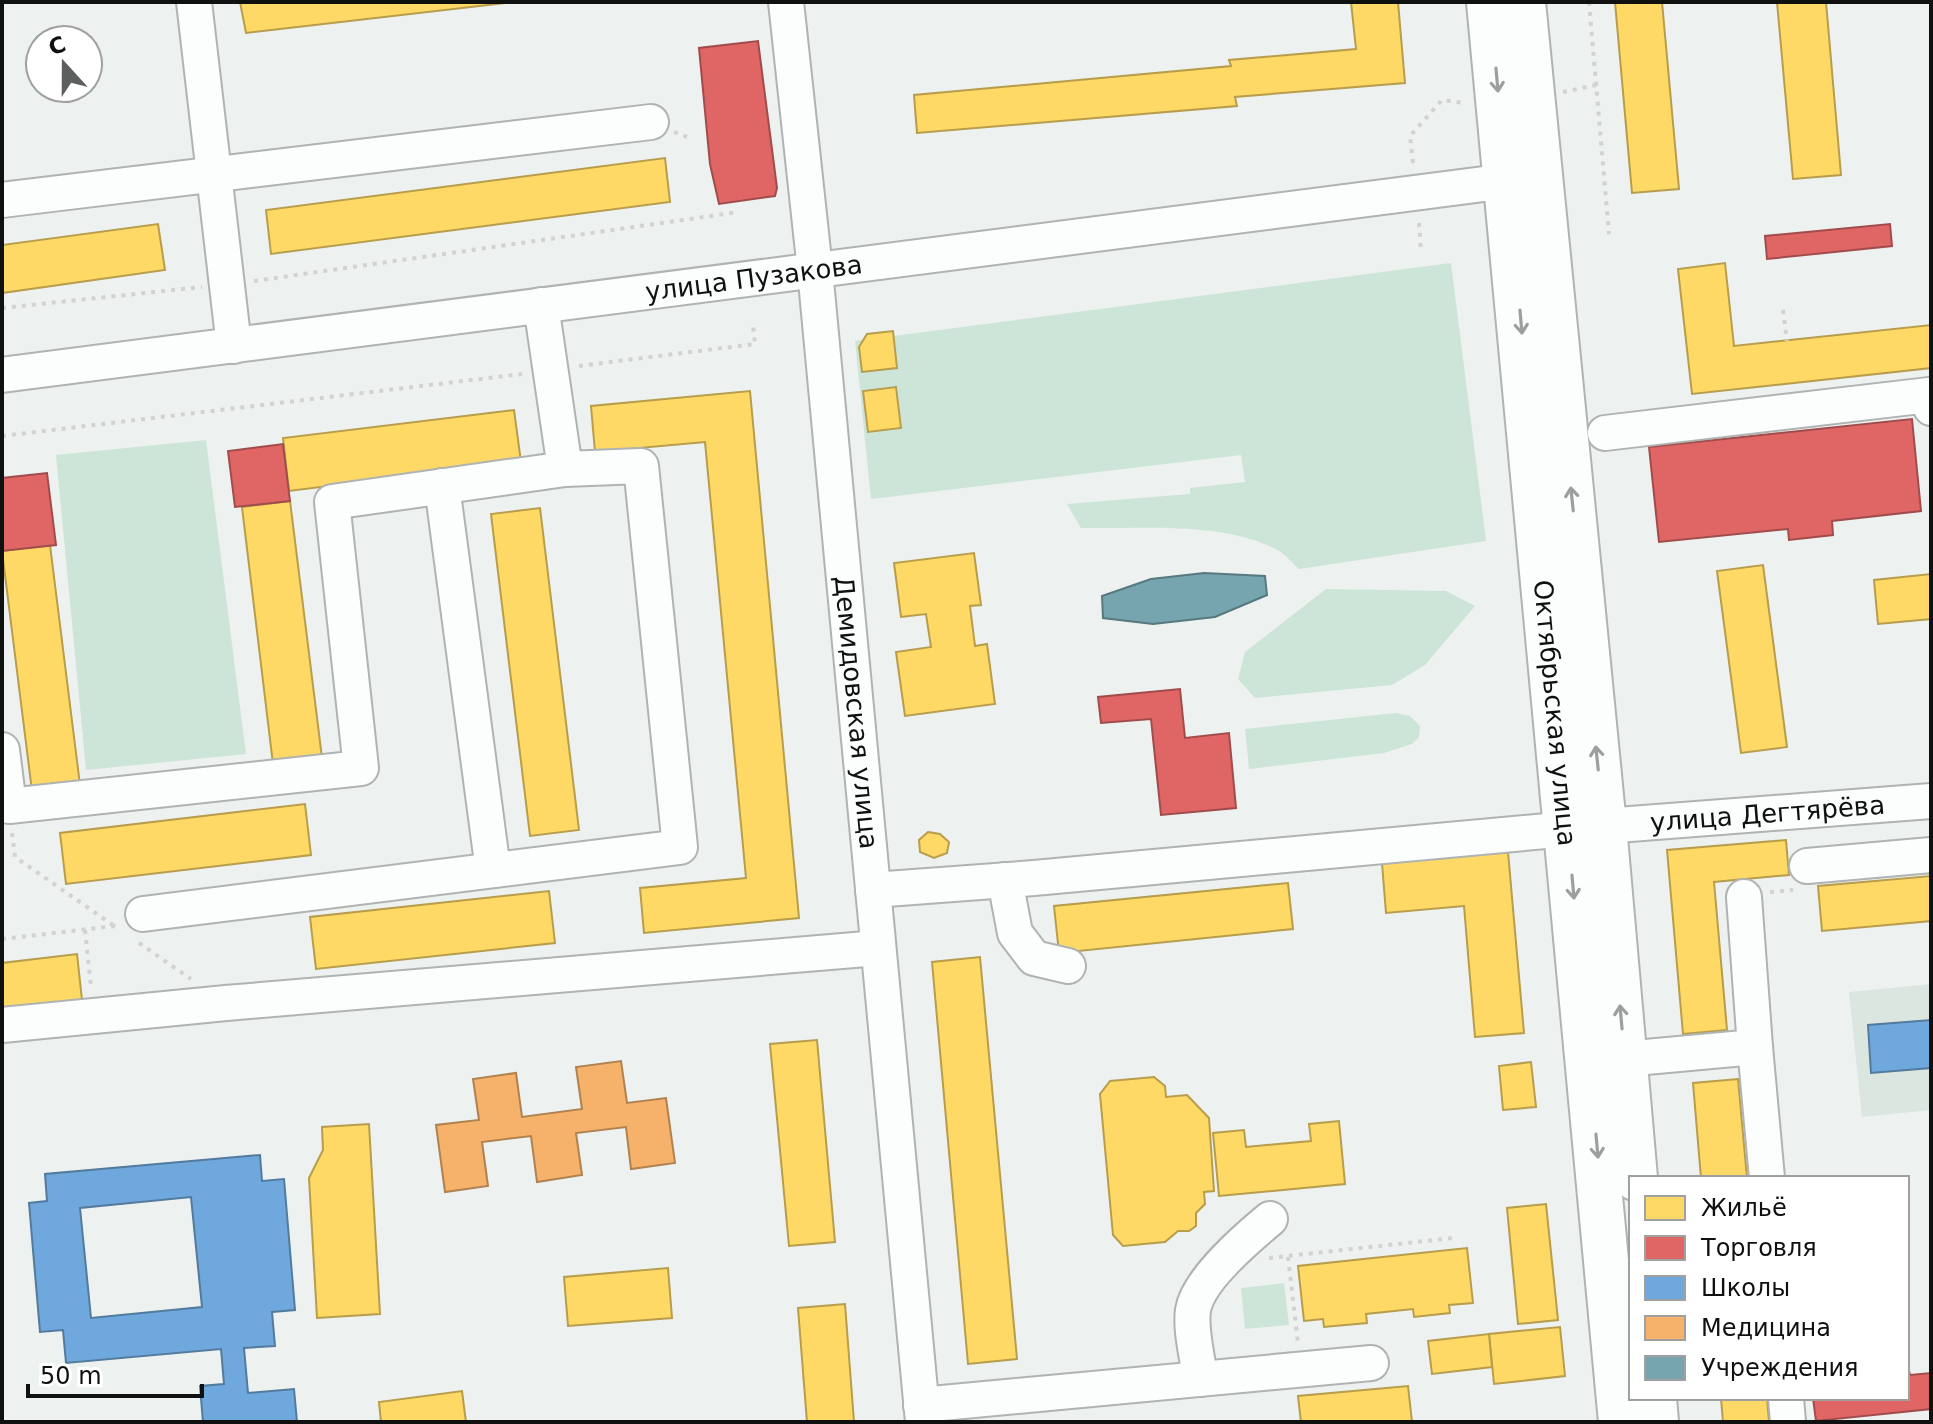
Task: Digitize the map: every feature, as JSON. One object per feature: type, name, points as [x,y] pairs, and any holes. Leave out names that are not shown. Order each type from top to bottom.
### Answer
[{"type":"main road","name":"Октябрьская улица","points":[[1489,2],[1524,179]]},
{"type":"main road","name":"Октябрьская улица","points":[[1523,2],[1524,179],[1586,827],[1621,1422]]},
{"type":"main road","name":"Октябрьская улица","points":[[1586,827],[1624,1059],[1635,1176]]},
{"type":"main road","points":[[1654,1400],[1656,1422]]},
{"type":"street","points":[[194,2],[234,346]]},
{"type":"street","name":"Демидовская улица","points":[[786,2],[815,270],[922,1414]]},
{"type":"street","points":[[2,200],[651,122]]},
{"type":"street","name":"улица Пузакова","points":[[2,375],[1524,179]]},
{"type":"street","points":[[541,305],[565,469]]},
{"type":"street","points":[[1605,433],[1929,395],[1931,408]]},
{"type":"street","points":[[2,750],[9,806],[361,768],[332,502],[565,469],[641,466],[680,847],[129,920]]},
{"type":"street","points":[[442,486],[493,870]]},
{"type":"street","name":"улица Дегтярёва","points":[[873,890],[1586,827],[1931,801]]},
{"type":"street","points":[[1807,866],[1931,855]]},
{"type":"street","points":[[1005,880],[1015,933],[1034,958],[1068,966]]},
{"type":"street","points":[[1744,897],[1767,1176]]},
{"type":"street","points":[[2,1025],[878,948]]},
{"type":"street","points":[[1624,1059],[1755,1047]]},
{"type":"street","points":[[1200,1379],[1193,1312],[1200,1295],[1236,1248],[1270,1219]]},
{"type":"street","points":[[922,1414],[1200,1379],[1371,1363]]},
{"type":"street","points":[[1786,1400],[1788,1422]]},
{"type":"path","points":[[1589,2],[1609,234]]},
{"type":"path","points":[[1560,93],[1596,85]]},
{"type":"path","points":[[1413,163],[1410,136],[1442,100],[1468,103]]},
{"type":"path","points":[[2,308],[227,285],[739,212]]},
{"type":"path","points":[[1419,223],[1421,252]]},
{"type":"path","points":[[1783,310],[1787,341]]},
{"type":"path","points":[[2,436],[755,344],[753,325]]},
{"type":"path","points":[[9,806],[15,857],[129,920],[226,1003]]},
{"type":"path","points":[[2,939],[85,930],[129,920]]},
{"type":"path","points":[[85,930],[94,1016]]},
{"type":"path","points":[[1223,1263],[1453,1238]]},
{"type":"path","points":[[1288,1256],[1301,1370]]},
{"type":"shaded area","points":[[1931,984],[1931,1110],[1862,1117],[1849,992]]},
{"type":"green space","points":[[1451,263],[1486,541],[1299,569],[1276,549],[1231,534],[1180,528],[1081,528],[1067,504],[1190,494],[1190,488],[1245,482],[1241,455],[871,499],[855,341]]},
{"type":"green space","points":[[206,440],[246,754],[86,770],[56,455]]},
{"type":"green space","points":[[1326,589],[1446,591],[1475,606],[1425,665],[1392,685],[1255,698],[1238,679],[1245,652]]},
{"type":"green space","points":[[1396,713],[1410,716],[1420,726],[1419,737],[1412,744],[1384,753],[1249,769],[1245,729]]},
{"type":"green space","points":[[1284,1283],[1289,1325],[1245,1329],[1241,1288]]},
{"type":"building: Жильё","points":[[240,2],[514,2],[246,33]]},
{"type":"building: Жильё","points":[[1351,2],[1398,2],[1405,83],[1235,97],[1237,106],[917,133],[914,95],[1231,66],[1229,60],[1356,49]]},
{"type":"building: Жильё","points":[[1615,2],[1662,2],[1679,189],[1632,193]]},
{"type":"building: Жильё","points":[[1777,2],[1826,2],[1841,175],[1793,179]]},
{"type":"building: Жильё","points":[[665,158],[670,202],[271,254],[266,210]]},
{"type":"building: Жильё","points":[[158,224],[165,270],[2,293],[2,245]]},
{"type":"building: Жильё","points":[[1725,263],[1734,346],[1931,325],[1931,368],[1692,394],[1678,269]]},
{"type":"building: Жильё","points":[[893,331],[897,368],[862,372],[859,347],[867,334]]},
{"type":"building: Жильё","points":[[896,387],[901,428],[868,432],[863,391]]},
{"type":"building: Жильё","points":[[750,391],[799,918],[644,933],[640,888],[746,878],[705,442],[595,452],[591,406]]},
{"type":"building: Жильё","points":[[514,410],[521,462],[289,491],[283,438]]},
{"type":"building: Жильё","points":[[290,501],[322,758],[273,764],[242,507]]},
{"type":"building: Жильё","points":[[540,508],[579,830],[530,836],[491,514]]},
{"type":"building: Жильё","points":[[50,545],[80,785],[32,791],[2,551]]},
{"type":"building: Жильё","points":[[974,553],[981,605],[970,606],[975,646],[987,644],[995,704],[905,716],[896,652],[931,647],[926,614],[901,617],[894,563]]},
{"type":"building: Жильё","points":[[1763,565],[1787,747],[1741,753],[1717,571]]},
{"type":"building: Жильё","points":[[1931,574],[1931,619],[1878,624],[1874,580]]},
{"type":"building: Жильё","points":[[305,804],[311,855],[66,884],[60,833]]},
{"type":"building: Жильё","points":[[928,832],[940,834],[949,842],[947,853],[934,858],[920,852],[919,840]]},
{"type":"building: Жильё","points":[[1786,840],[1789,875],[1714,882],[1727,1030],[1683,1034],[1667,850]]},
{"type":"building: Жильё","points":[[1508,852],[1524,1033],[1475,1037],[1464,906],[1386,913],[1382,863]]},
{"type":"building: Жильё","points":[[1931,876],[1931,921],[1822,931],[1818,886]]},
{"type":"building: Жильё","points":[[1288,883],[1293,929],[1059,953],[1054,906]]},
{"type":"building: Жильё","points":[[549,891],[555,943],[316,969],[310,917]]},
{"type":"building: Жильё","points":[[77,954],[82,1000],[2,1010],[2,963]]},
{"type":"building: Жильё","points":[[980,957],[1017,1359],[968,1364],[932,962]]},
{"type":"building: Жильё","points":[[817,1040],[835,1242],[789,1246],[770,1044]]},
{"type":"building: Жильё","points":[[1531,1062],[1536,1107],[1503,1110],[1499,1066]]},
{"type":"building: Жильё","points":[[1154,1077],[1165,1086],[1166,1097],[1187,1095],[1209,1118],[1214,1191],[1204,1192],[1205,1204],[1196,1213],[1196,1226],[1189,1231],[1178,1231],[1165,1242],[1123,1246],[1113,1235],[1100,1094],[1110,1081]]},
{"type":"building: Жильё","points":[[1738,1079],[1747,1176],[1701,1176],[1693,1083]]},
{"type":"building: Жильё","points":[[1339,1121],[1345,1184],[1219,1196],[1213,1133],[1244,1130],[1246,1147],[1311,1141],[1309,1124]]},
{"type":"building: Жильё","points":[[369,1124],[380,1314],[317,1318],[309,1178],[323,1150],[322,1127]]},
{"type":"building: Жильё","points":[[1546,1204],[1558,1320],[1518,1324],[1507,1208]]},
{"type":"building: Жильё","points":[[1467,1248],[1473,1303],[1449,1305],[1450,1313],[1414,1317],[1413,1309],[1366,1314],[1367,1323],[1324,1327],[1323,1319],[1304,1321],[1298,1266]]},
{"type":"building: Жильё","points":[[668,1268],[672,1318],[568,1326],[564,1277]]},
{"type":"building: Жильё","points":[[845,1304],[854,1422],[807,1422],[798,1308]]},
{"type":"building: Жильё","points":[[1560,1327],[1565,1376],[1494,1384],[1489,1334]]},
{"type":"building: Жильё","points":[[1489,1334],[1492,1367],[1432,1374],[1428,1341]]},
{"type":"building: Жильё","points":[[1408,1386],[1412,1422],[1301,1422],[1298,1396]]},
{"type":"building: Жильё","points":[[462,1391],[466,1422],[381,1422],[379,1402]]},
{"type":"building: Жильё","points":[[1721,1400],[1767,1400],[1769,1422],[1723,1422]]},
{"type":"building: Торговля","points":[[758,41],[777,188],[775,196],[719,204],[710,164],[699,48]]},
{"type":"building: Торговля","points":[[1890,224],[1892,246],[1767,259],[1765,236]]},
{"type":"building: Торговля","points":[[1912,419],[1921,511],[1832,521],[1833,535],[1789,540],[1788,529],[1659,542],[1649,447]]},
{"type":"building: Торговля","points":[[283,444],[290,501],[235,507],[228,451]]},
{"type":"building: Торговля","points":[[47,473],[56,545],[2,551],[2,478]]},
{"type":"building: Торговля","points":[[1180,689],[1185,738],[1229,733],[1236,808],[1161,815],[1151,719],[1101,723],[1098,697]]},
{"type":"building: Торговля","points":[[1909,1371],[1910,1375],[1931,1373],[1931,1409],[1816,1421],[1813,1400],[1909,1400]]},
{"type":"building: Школы","points":[[1931,1020],[1931,1068],[1871,1073],[1868,1025]]},
{"type":"building: Школы","points":[[260,1155],[262,1181],[284,1179],[295,1310],[272,1312],[275,1346],[244,1348],[248,1393],[294,1389],[297,1422],[203,1422],[200,1386],[224,1384],[221,1349],[66,1363],[63,1330],[40,1332],[29,1203],[47,1201],[45,1174]],"holes":[[[191,1197],[202,1307],[91,1318],[80,1208]]]},
{"type":"building: Медицина","points":[[621,1061],[627,1103],[666,1098],[675,1163],[631,1169],[626,1127],[576,1133],[582,1175],[537,1182],[531,1136],[482,1142],[488,1186],[445,1192],[436,1125],[479,1120],[473,1079],[516,1073],[522,1117],[582,1109],[576,1067]]},
{"type":"building: Учреждения","points":[[1204,573],[1265,576],[1267,595],[1215,617],[1153,624],[1103,618],[1102,596],[1151,579]]}]
